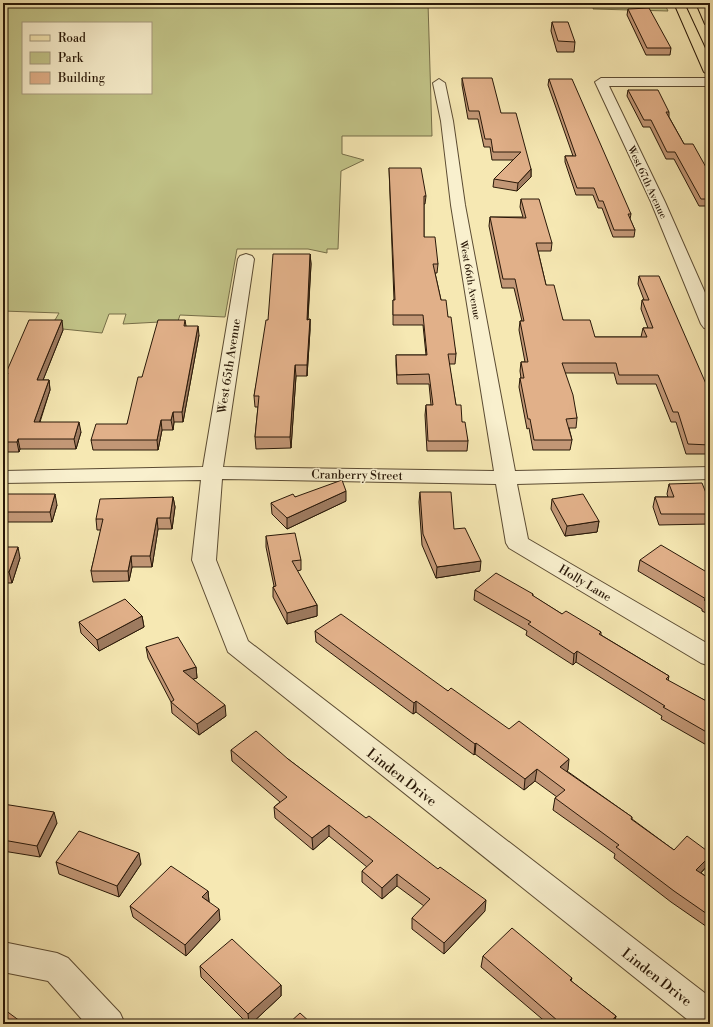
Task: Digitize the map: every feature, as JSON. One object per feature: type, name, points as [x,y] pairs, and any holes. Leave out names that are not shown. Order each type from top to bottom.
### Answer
[{"type":"main road","points":[[679,3],[710,72]]},
{"type":"main road","points":[[701,3],[710,24]]},
{"type":"street","name":"West 67th Avenue","points":[[710,82],[601,82],[658,202],[710,324]]},
{"type":"street","name":"West 66th Avenue","points":[[439,83],[447,121],[459,212],[506,478]]},
{"type":"street","name":"West 65th Avenue","points":[[212,473],[246,259]]},
{"type":"street","name":"Cranberry Street","points":[[3,477],[212,473],[506,478],[710,473]]},
{"type":"street","name":"Linden Drive","points":[[212,473],[204,560],[237,646],[710,1018]]},
{"type":"street","name":"Holly Lane","points":[[506,478],[517,543],[710,657]]},
{"type":"street","points":[[3,957],[57,968],[108,1024]]},
{"type":"green space","points":[[3,3],[428,3],[432,136],[342,136],[342,154],[364,160],[341,171],[338,249],[327,249],[327,253],[308,249],[237,249],[225,317],[180,315],[178,321],[123,324],[126,314],[109,314],[102,333],[43,327],[55,320],[59,313],[3,311]]},
{"type":"green space","points":[[620,3],[664,3],[668,11],[593,9],[594,6]]},
{"type":"building","points":[[649,8],[671,48],[647,48],[628,9]]},
{"type":"building","points":[[552,22],[568,22],[575,42],[558,41]]},
{"type":"building","points":[[462,78],[492,78],[501,113],[516,113],[531,169],[518,183],[494,179],[521,152],[493,152],[491,139],[485,139],[479,111],[469,111]]},
{"type":"building","points":[[549,79],[572,79],[631,214],[628,214],[635,230],[614,230],[603,201],[599,201],[594,188],[577,188],[565,156],[576,156]]},
{"type":"building","points":[[628,90],[658,90],[669,112],[666,112],[684,144],[693,144],[707,169],[710,169],[710,199],[701,199],[675,152],[667,152],[651,120],[644,120]]},
{"type":"building","points":[[389,168],[421,168],[426,196],[424,196],[424,237],[435,237],[438,264],[433,264],[441,300],[446,300],[448,317],[451,317],[456,354],[448,354],[456,405],[461,405],[462,422],[465,422],[468,441],[428,441],[426,405],[433,405],[429,374],[397,375],[396,355],[427,355],[423,315],[393,315],[393,300],[395,300]]},
{"type":"building","points":[[521,199],[539,199],[552,243],[536,243],[546,285],[554,285],[563,320],[590,320],[595,337],[647,337],[643,328],[653,328],[642,300],[649,300],[639,276],[659,276],[710,393],[710,445],[688,444],[678,412],[673,412],[658,375],[619,375],[616,363],[562,363],[573,395],[577,418],[566,419],[572,440],[534,440],[530,419],[528,419],[520,378],[524,378],[521,362],[528,362],[520,321],[524,321],[515,279],[503,279],[490,217],[526,218]]},
{"type":"building","points":[[273,254],[310,254],[307,320],[310,319],[307,365],[295,365],[290,437],[255,437],[259,396],[254,396],[266,320],[268,320]]},
{"type":"building","points":[[29,320],[62,320],[37,380],[49,380],[34,422],[79,422],[74,439],[18,439],[17,442],[3,442],[3,385],[8,373],[6,373]]},
{"type":"building","points":[[158,320],[185,320],[184,326],[198,326],[182,412],[173,412],[171,420],[161,420],[157,440],[91,440],[96,424],[127,424],[138,377],[142,377]]},
{"type":"building","points":[[342,480],[346,491],[287,518],[271,503],[293,494],[295,497]]},
{"type":"building","points":[[702,483],[708,498],[710,498],[710,514],[661,514],[655,497],[674,497],[669,484]]},
{"type":"building","points":[[420,492],[451,492],[454,529],[465,528],[481,561],[437,567],[423,534]]},
{"type":"building","points":[[3,494],[55,494],[50,512],[3,512]]},
{"type":"building","points":[[583,494],[599,521],[567,526],[552,499]]},
{"type":"building","points":[[173,497],[170,518],[157,518],[150,556],[131,556],[128,571],[91,571],[103,519],[96,519],[100,499]]},
{"type":"building","points":[[295,533],[301,560],[292,561],[317,605],[287,613],[273,587],[276,586],[266,536]]},
{"type":"building","points":[[661,545],[710,574],[710,603],[704,600],[706,599],[640,560]]},
{"type":"building","points":[[3,547],[18,547],[9,572],[3,572]]},
{"type":"building","points":[[496,573],[533,594],[532,595],[562,614],[566,611],[601,632],[599,634],[669,676],[666,679],[710,703],[710,734],[663,707],[665,706],[577,651],[574,654],[528,624],[531,622],[475,590]]},
{"type":"building","points":[[125,599],[142,616],[97,640],[79,622]]},
{"type":"building","points":[[341,614],[448,691],[451,688],[509,729],[519,721],[569,759],[560,767],[632,817],[631,819],[674,850],[687,836],[710,853],[710,856],[696,870],[710,879],[710,916],[616,847],[619,845],[555,798],[565,790],[537,769],[525,779],[416,701],[414,703],[315,631]]},
{"type":"building","points":[[178,637],[196,667],[183,671],[225,705],[197,724],[171,702],[174,700],[146,647]]},
{"type":"building","points":[[256,731],[288,759],[366,818],[369,816],[438,869],[440,867],[486,900],[444,943],[412,918],[430,899],[397,874],[382,888],[362,871],[373,861],[329,825],[312,838],[274,807],[287,797],[231,750]]},
{"type":"building","points":[[3,804],[54,812],[37,846],[3,840]]},
{"type":"building","points":[[79,831],[139,853],[117,886],[56,862]]},
{"type":"building","points":[[171,866],[208,891],[202,897],[219,909],[185,945],[130,906]]},
{"type":"building","points":[[512,928],[572,978],[570,980],[616,1016],[609,1024],[556,1024],[558,1021],[483,956]]},
{"type":"building","points":[[232,939],[281,985],[248,1014],[200,966]]},
{"type":"building","points":[[5,1010],[24,1024],[3,1024],[3,1012]]},
{"type":"building","points":[[300,1013],[312,1024],[288,1024]]}]
